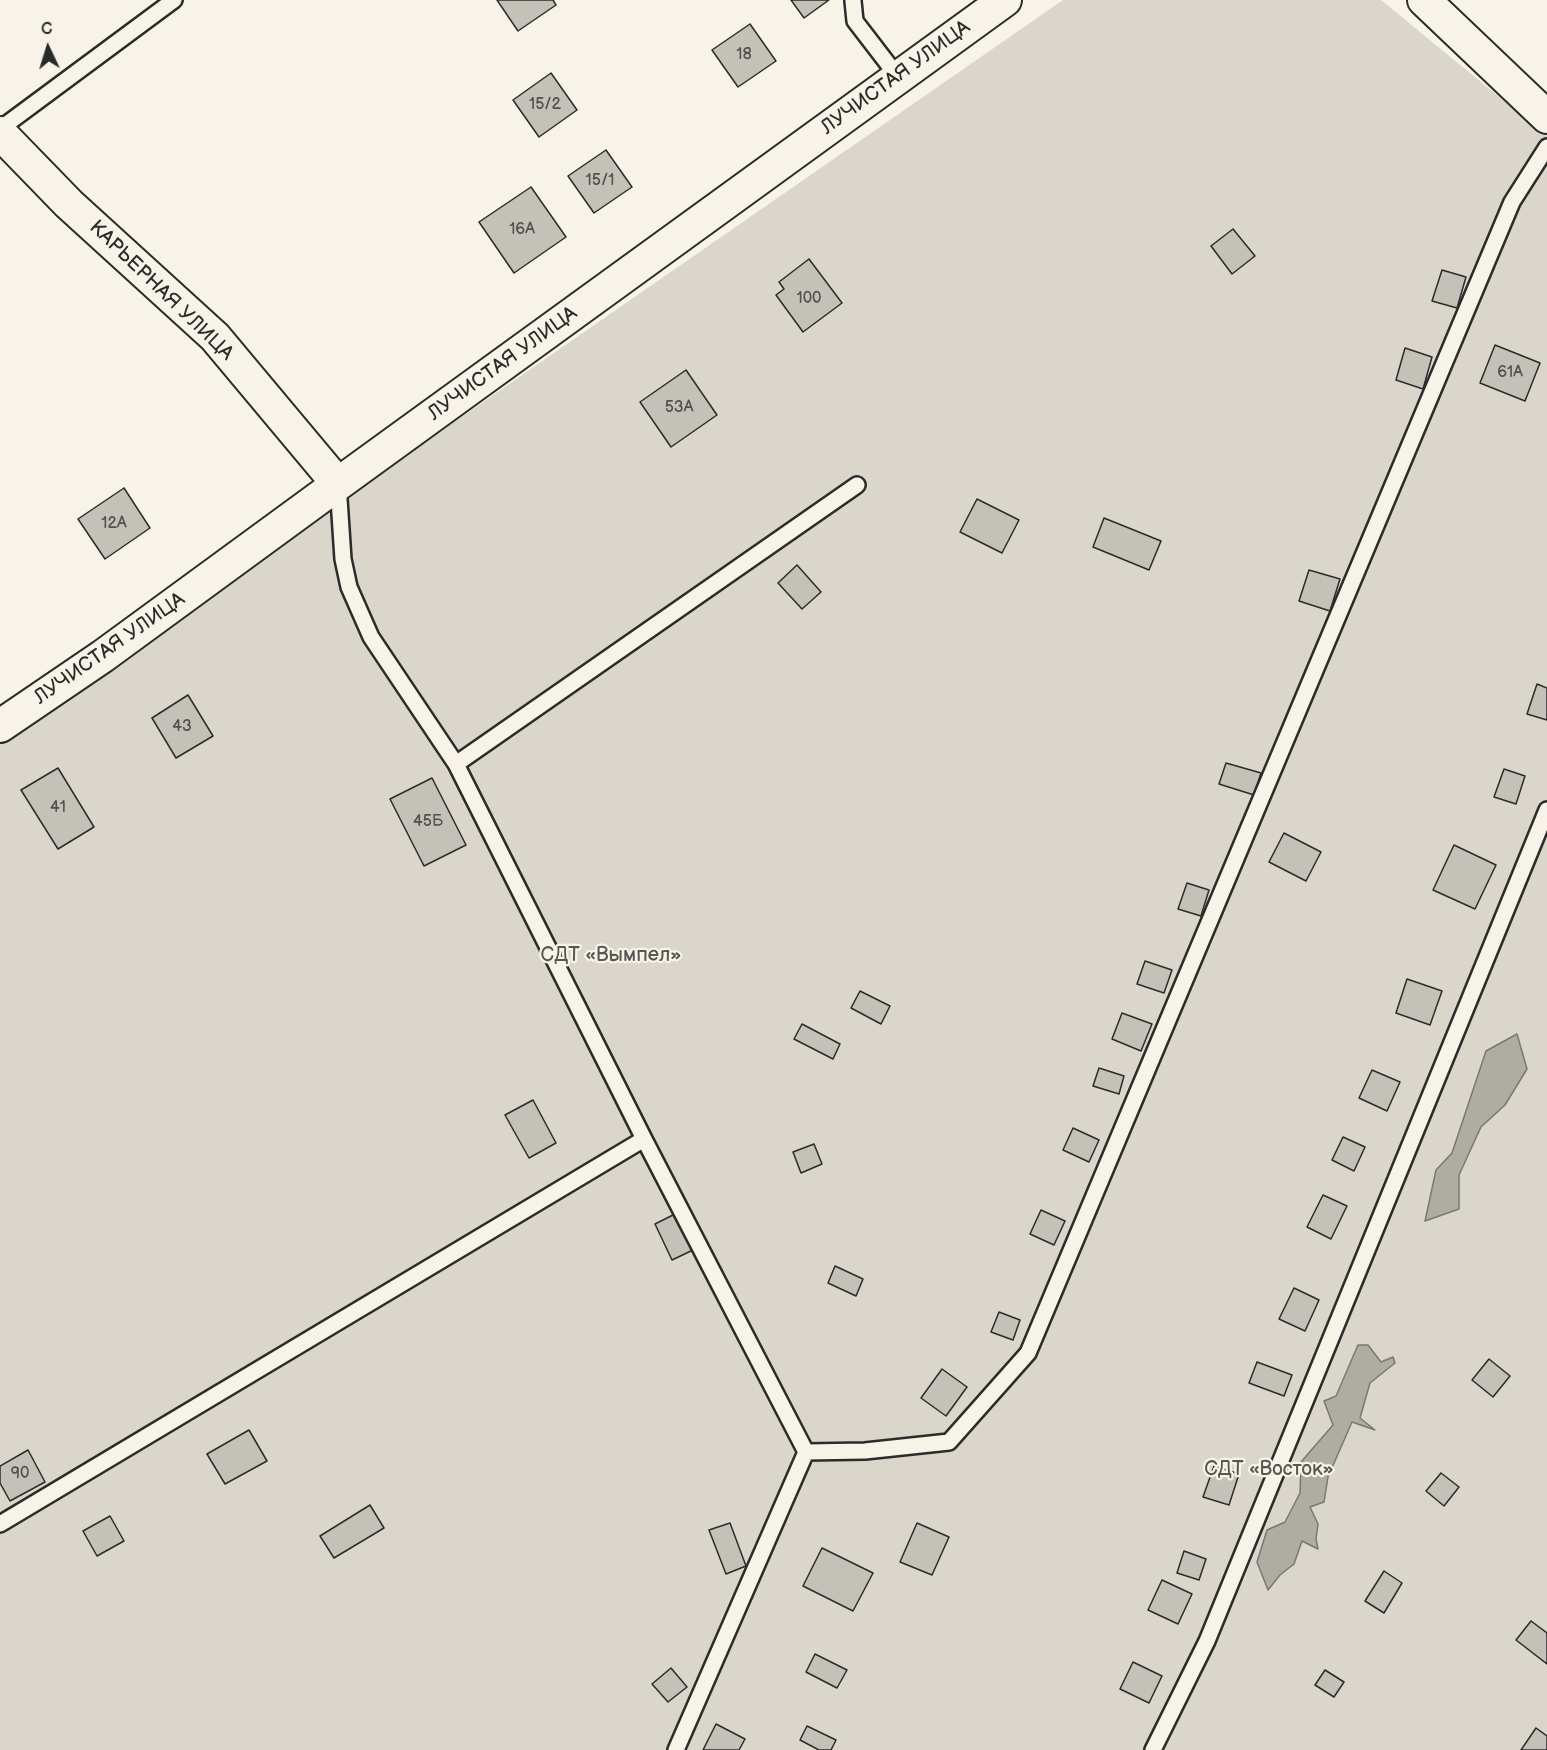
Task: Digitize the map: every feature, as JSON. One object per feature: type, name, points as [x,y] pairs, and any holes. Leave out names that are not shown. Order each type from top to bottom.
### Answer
[{"type":"street","points":[[1424,0],[1547,117]]},
{"type":"street","name":"ЛУЧИСТАЯ УЛИЦА","points":[[0,726],[103,656],[999,2]]},
{"type":"street","name":"КАРЬЕРНАЯ УЛИЦА","points":[[0,131],[69,204],[215,338],[338,484]]},
{"type":"lane","points":[[0,131],[174,0]]},
{"type":"lane","points":[[853,1],[855,21],[898,77]]},
{"type":"lane","points":[[806,1452],[865,1451],[950,1442],[1028,1353],[1512,202],[1547,147]]},
{"type":"lane","points":[[338,484],[343,559],[349,587],[371,637],[456,764],[644,1138],[806,1452]]},
{"type":"lane","points":[[456,764],[857,485]]},
{"type":"lane","points":[[1154,1750],[1207,1641],[1547,810]]},
{"type":"lane","points":[[0,1524],[644,1138]]},
{"type":"lane","points":[[676,1750],[806,1452]]},
{"type":"green space","name":"СДТ «Вымпел»","points":[[1063,0],[1381,0],[1547,136],[1547,1750],[0,1750],[0,737]]},
{"type":"shaded area","points":[[1517,1034],[1527,1069],[1505,1105],[1481,1127],[1459,1175],[1459,1209],[1425,1221],[1436,1170],[1452,1153],[1486,1051]]},
{"type":"shaded area","points":[[1358,1345],[1368,1345],[1381,1362],[1393,1357],[1395,1363],[1370,1383],[1360,1418],[1375,1430],[1352,1422],[1328,1477],[1324,1502],[1310,1507],[1318,1524],[1316,1539],[1318,1549],[1302,1541],[1294,1564],[1280,1575],[1268,1590],[1257,1562],[1267,1530],[1285,1522],[1300,1493],[1301,1462],[1333,1425],[1324,1401],[1336,1396]]},
{"type":"building","points":[[497,0],[553,0],[556,5],[518,31]]},
{"type":"building","points":[[791,0],[829,0],[804,18]]},
{"type":"building","points":[[750,24],[776,61],[738,87],[712,50]]},
{"type":"building","points":[[551,73],[577,110],[539,137],[513,100]]},
{"type":"building","points":[[606,150],[632,187],[594,213],[568,176]]},
{"type":"building","points":[[531,187],[566,237],[514,273],[479,222]]},
{"type":"building","points":[[1233,229],[1255,256],[1232,274],[1211,246]]},
{"type":"building","points":[[809,259],[842,303],[803,332],[776,295],[784,289],[779,282]]},
{"type":"building","points":[[1442,270],[1466,277],[1457,308],[1432,301]]},
{"type":"building","points":[[1495,345],[1540,363],[1525,401],[1480,383]]},
{"type":"building","points":[[1405,348],[1432,357],[1423,389],[1396,380]]},
{"type":"building","points":[[686,370],[717,415],[671,447],[640,402]]},
{"type":"building","points":[[124,488],[150,528],[105,559],[78,519]]},
{"type":"building","points":[[977,499],[1019,520],[1002,553],[960,532]]},
{"type":"building","points":[[1104,518],[1161,541],[1149,570],[1093,547]]},
{"type":"building","points":[[797,565],[821,592],[802,609],[778,583]]},
{"type":"building","points":[[1309,570],[1340,579],[1330,611],[1299,601]]},
{"type":"building","points":[[1537,684],[1547,688],[1547,720],[1527,714]]},
{"type":"building","points":[[188,695],[213,736],[176,758],[152,718]]},
{"type":"building","points":[[1226,763],[1261,773],[1254,795],[1219,784]]},
{"type":"building","points":[[58,768],[94,827],[58,849],[21,790]]},
{"type":"building","points":[[1504,769],[1525,776],[1516,804],[1494,797]]},
{"type":"building","points":[[432,778],[466,845],[424,866],[390,799]]},
{"type":"building","points":[[1284,833],[1321,852],[1306,881],[1269,862]]},
{"type":"building","points":[[1454,845],[1496,865],[1475,909],[1433,890]]},
{"type":"building","points":[[1187,883],[1209,890],[1201,916],[1178,909]]},
{"type":"building","points":[[1145,961],[1172,970],[1164,993],[1137,984]]},
{"type":"building","points":[[1407,979],[1442,991],[1430,1025],[1396,1013]]},
{"type":"building","points":[[860,991],[890,1006],[881,1024],[851,1008]]},
{"type":"building","points":[[1122,1013],[1152,1024],[1141,1051],[1112,1039]]},
{"type":"building","points":[[802,1024],[840,1044],[833,1059],[794,1039]]},
{"type":"building","points":[[1099,1068],[1124,1076],[1119,1094],[1093,1086]]},
{"type":"building","points":[[1372,1070],[1400,1082],[1387,1111],[1359,1098]]},
{"type":"building","points":[[533,1100],[556,1143],[529,1158],[505,1115]]},
{"type":"building","points":[[1073,1128],[1099,1140],[1089,1162],[1063,1150]]},
{"type":"building","points":[[1343,1137],[1365,1147],[1354,1171],[1332,1160]]},
{"type":"building","points":[[814,1144],[822,1164],[801,1173],[793,1152]]},
{"type":"building","points":[[1323,1195],[1347,1206],[1331,1239],[1307,1227]]},
{"type":"building","points":[[1041,1210],[1065,1221],[1054,1245],[1030,1234]]},
{"type":"building","points":[[675,1214],[693,1250],[672,1260],[655,1224]]},
{"type":"building","points":[[835,1266],[863,1279],[856,1296],[828,1283]]},
{"type":"building","points":[[1294,1288],[1319,1300],[1305,1331],[1279,1319]]},
{"type":"building","points":[[999,1312],[1020,1320],[1013,1340],[991,1332]]},
{"type":"building","points":[[1489,1359],[1510,1376],[1493,1397],[1472,1380]]},
{"type":"building","points":[[1257,1362],[1292,1375],[1284,1396],[1249,1383]]},
{"type":"building","points":[[942,1369],[967,1387],[946,1416],[921,1398]]},
{"type":"building","points":[[249,1430],[267,1461],[225,1484],[207,1454]]},
{"type":"building","points":[[28,1450],[45,1482],[10,1501],[0,1483],[0,1466]]},
{"type":"building","points":[[1214,1466],[1239,1474],[1229,1505],[1203,1497]]},
{"type":"building","points":[[1441,1473],[1459,1487],[1444,1506],[1426,1491]]},
{"type":"building","points":[[370,1505],[384,1528],[334,1558],[320,1536]]},
{"type":"building","points":[[110,1516],[124,1541],[97,1556],[83,1531]]},
{"type":"building","points":[[730,1523],[746,1566],[726,1574],[709,1530]]},
{"type":"building","points":[[917,1523],[949,1537],[932,1575],[900,1562]]},
{"type":"building","points":[[822,1548],[873,1573],[853,1611],[803,1586]]},
{"type":"building","points":[[1184,1551],[1206,1559],[1199,1580],[1177,1573]]},
{"type":"building","points":[[1384,1571],[1402,1583],[1384,1613],[1365,1601]]},
{"type":"building","points":[[1162,1580],[1192,1594],[1178,1624],[1148,1610]]},
{"type":"building","points":[[1531,1621],[1547,1633],[1547,1664],[1516,1640]]},
{"type":"building","points":[[815,1654],[847,1670],[837,1688],[806,1672]]},
{"type":"building","points":[[1133,1662],[1162,1676],[1149,1703],[1120,1689]]},
{"type":"building","points":[[671,1668],[687,1687],[668,1702],[652,1684]]},
{"type":"building","points":[[1325,1670],[1344,1682],[1334,1697],[1315,1685]]},
{"type":"building","points":[[716,1724],[745,1739],[739,1750],[703,1750]]},
{"type":"building","points":[[807,1726],[836,1740],[831,1750],[819,1750],[800,1740]]},
{"type":"building","points":[[1536,1728],[1547,1736],[1547,1750],[1521,1750]]},
{"type":"park label","name":"СДТ «Восток»","points":[[1269,1470]]}]
